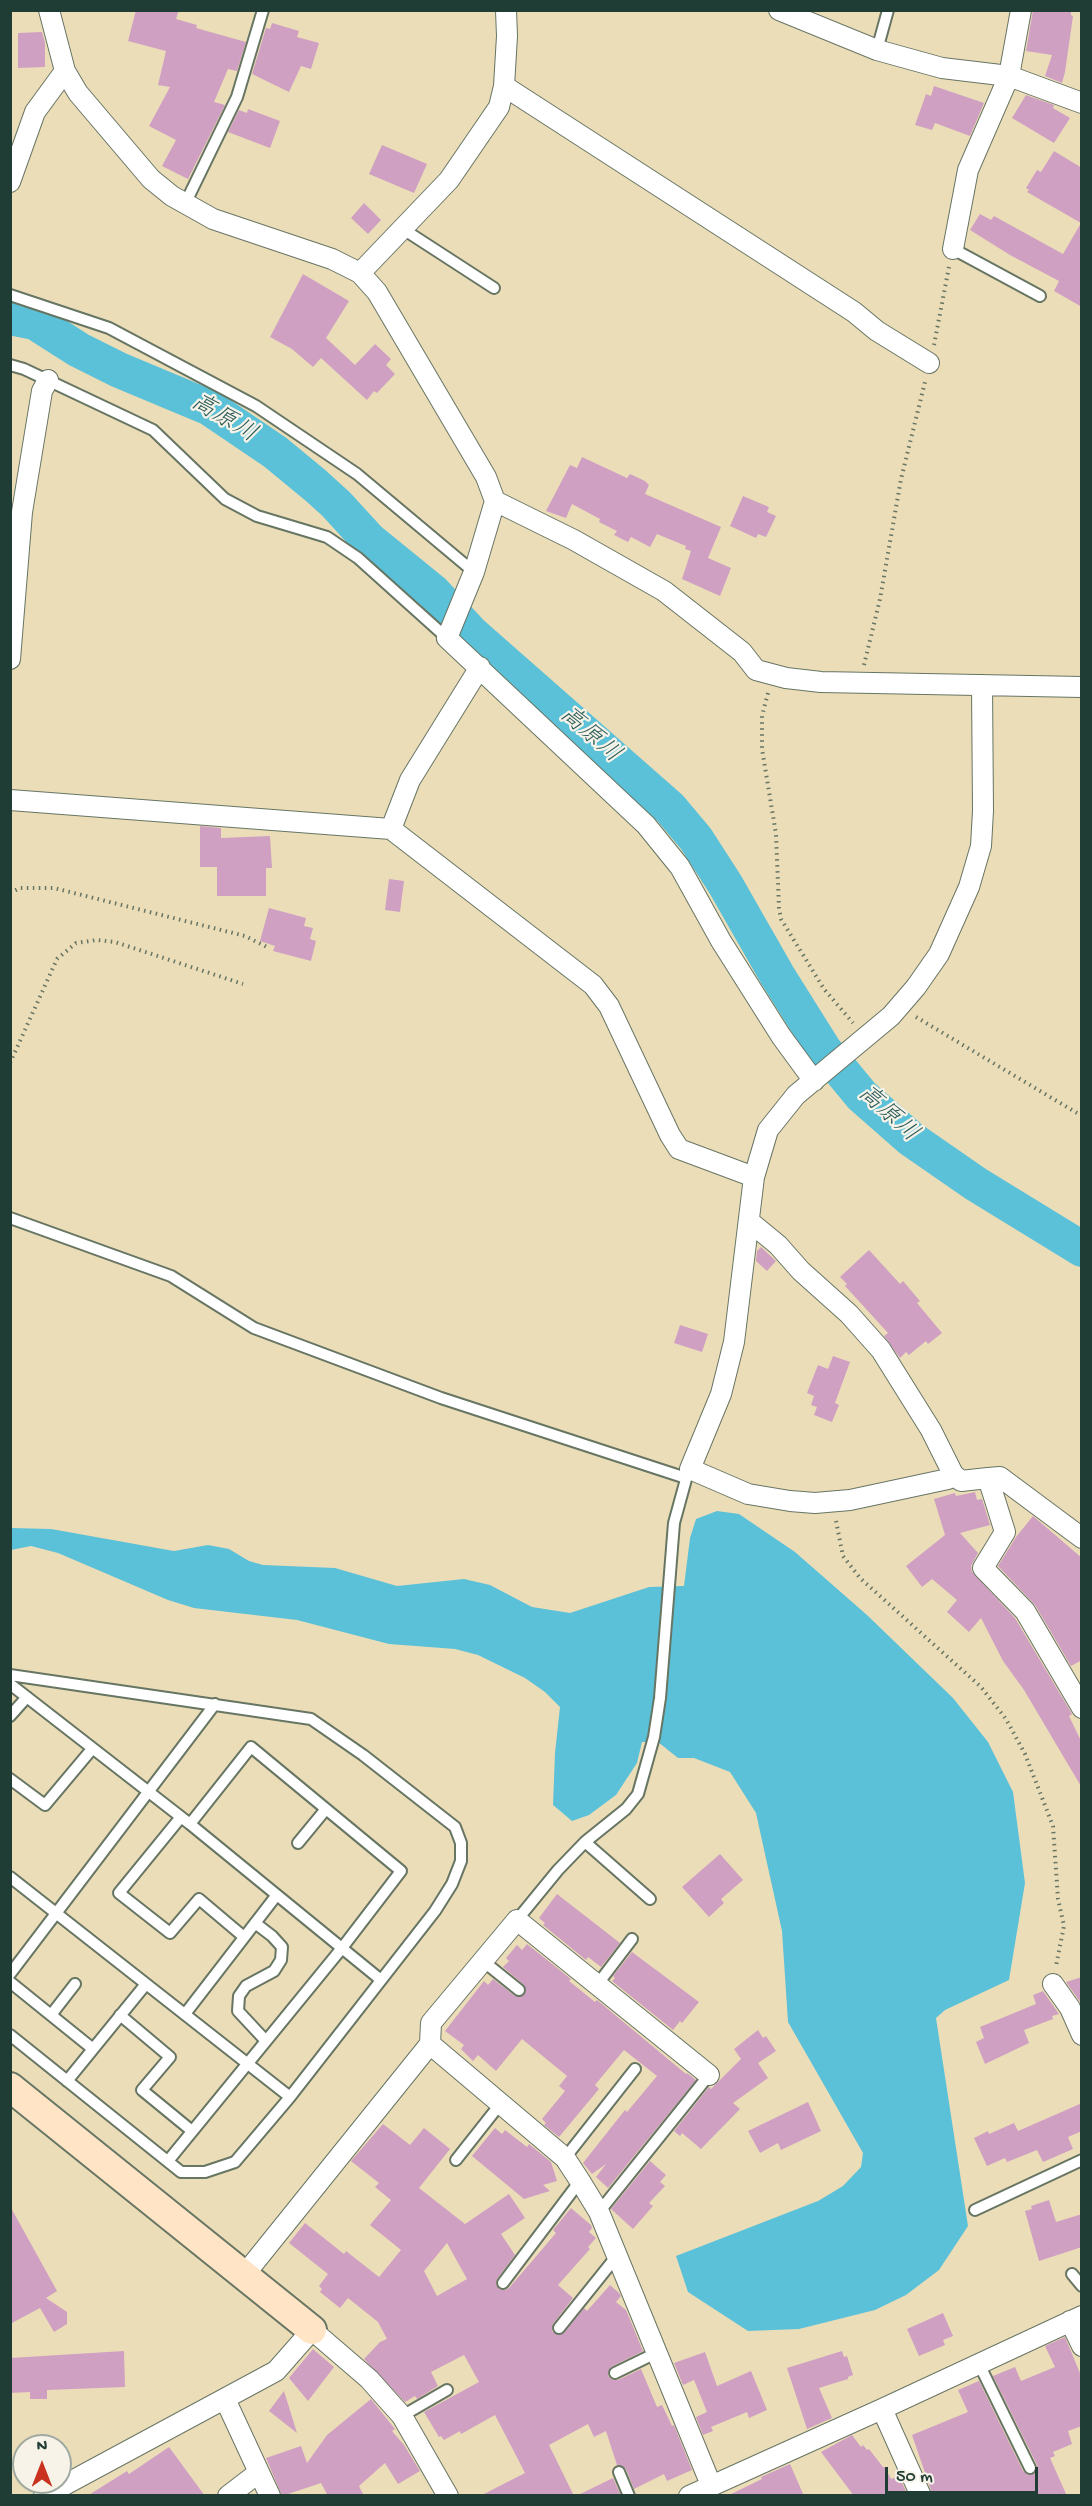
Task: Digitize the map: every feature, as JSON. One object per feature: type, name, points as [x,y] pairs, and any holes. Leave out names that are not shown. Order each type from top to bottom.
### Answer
[{"type":"street","points":[[49,10],[65,71],[90,110],[151,179],[185,204],[213,219],[332,259],[360,273],[377,292],[486,477],[495,501],[474,572],[447,638],[646,825],[680,867],[721,941],[814,1081]]},
{"type":"street","points":[[360,273],[449,180],[499,107],[504,86],[506,10]]},
{"type":"street","points":[[779,10],[877,50],[942,68],[1009,76],[1082,103]]},
{"type":"street","points":[[953,249],[968,170],[1009,76],[1021,10]]},
{"type":"street","points":[[10,182],[35,112],[65,71]]},
{"type":"street","points":[[504,86],[929,363]]},
{"type":"street","points":[[10,659],[22,512],[42,391],[48,380]]},
{"type":"street","points":[[495,501],[574,540],[664,591],[742,651],[756,670],[821,682],[1082,687]]},
{"type":"street","points":[[391,829],[410,780],[480,668]]},
{"type":"street","points":[[953,1474],[948,1479],[849,1500],[814,1503],[748,1494],[688,1473],[721,1394],[734,1342],[754,1177],[768,1130],[796,1095],[891,1016],[939,954],[969,887],[981,846],[982,685]]},
{"type":"street","points":[[10,800],[391,829],[593,985],[609,1006],[670,1135],[679,1149],[754,1177]]},
{"type":"street","points":[[750,1222],[778,1245],[801,1271],[849,1314],[880,1350],[931,1430],[953,1474],[961,1481],[1000,1477],[1082,1538]]},
{"type":"street","points":[[988,1478],[1005,1532],[983,1568],[1025,1611],[1082,1708]]},
{"type":"street","points":[[245,2274],[430,2044],[431,2023],[517,1920],[709,2075]]},
{"type":"street","points":[[1053,1984],[1070,2008],[1082,2035]]},
{"type":"street","points":[[430,2044],[565,2158],[580,2181],[599,2212],[711,2485]]},
{"type":"street","points":[[10,2087],[245,2274],[369,2379],[402,2416],[448,2496]]},
{"type":"street","points":[[689,2496],[1076,2318],[1082,2346]]},
{"type":"street","points":[[44,2496],[276,2371],[312,2330]]},
{"type":"street","points":[[225,2399],[270,2496]]},
{"type":"street","points":[[882,2409],[921,2496]]},
{"type":"street","points":[[228,2496],[258,2473]]},
{"type":"lane","points":[[185,204],[237,97],[263,10]]},
{"type":"lane","points":[[877,50],[888,10]]},
{"type":"lane","points":[[403,230],[494,288]]},
{"type":"lane","points":[[953,249],[1040,296]]},
{"type":"lane","points":[[10,295],[109,328],[256,406],[357,474],[474,572]]},
{"type":"lane","points":[[10,365],[48,380],[153,430],[225,499],[257,516],[327,537],[357,558],[447,638]]},
{"type":"lane","points":[[10,1218],[171,1276],[254,1328],[441,1398],[688,1473],[674,1523],[662,1675],[654,1737],[638,1794],[626,1809],[585,1842],[558,1870],[517,1920]]},
{"type":"lane","points":[[10,1675],[311,1719],[363,1755],[455,1827],[461,1843],[461,1861],[452,1884],[435,1911],[290,2097],[235,2162],[206,2172],[181,2172],[10,2035]]},
{"type":"lane","points":[[10,1684],[190,1824],[381,1980]]},
{"type":"lane","points":[[10,1716],[27,1697]]},
{"type":"lane","points":[[10,1974],[215,1704]]},
{"type":"lane","points":[[168,2161],[342,1948],[401,1871],[251,1748],[190,1824]]},
{"type":"lane","points":[[10,1779],[45,1804],[92,1749]]},
{"type":"lane","points":[[298,1843],[326,1809]]},
{"type":"lane","points":[[181,1817],[119,1893],[170,1933],[200,1899],[244,1937]]},
{"type":"lane","points":[[585,1842],[650,1899]]},
{"type":"lane","points":[[10,1876],[290,2097]]},
{"type":"lane","points":[[185,2014],[276,1896]]},
{"type":"lane","points":[[255,1923],[282,1947],[281,1960],[274,1971],[246,1986],[239,1996],[238,2011],[266,2041]]},
{"type":"lane","points":[[597,1985],[632,1939]]},
{"type":"lane","points":[[483,1961],[519,1990]]},
{"type":"lane","points":[[10,1982],[93,2049]]},
{"type":"lane","points":[[51,2015],[75,1984]]},
{"type":"lane","points":[[67,2080],[146,1984]]},
{"type":"lane","points":[[120,2015],[170,2057],[142,2090],[192,2132]]},
{"type":"lane","points":[[565,2158],[635,2069]]},
{"type":"lane","points":[[599,2212],[709,2075]]},
{"type":"lane","points":[[456,2160],[501,2103]]},
{"type":"lane","points":[[975,2210],[1082,2160]]},
{"type":"lane","points":[[503,2283],[580,2181]]},
{"type":"lane","points":[[559,2328],[616,2257]]},
{"type":"lane","points":[[1072,2274],[1082,2286]]},
{"type":"lane","points":[[615,2373],[656,2353]]},
{"type":"lane","points":[[979,2364],[1030,2468]]},
{"type":"lane","points":[[402,2416],[447,2390]]},
{"type":"lane","points":[[620,2472],[629,2496]]},
{"type":"path","points":[[860,682],[880,598],[901,479],[953,249]]},
{"type":"path","points":[[772,674],[762,716],[762,749],[776,834],[779,908],[782,919],[824,989],[866,1037]]},
{"type":"path","points":[[10,893],[20,888],[54,888],[245,936],[269,948]]},
{"type":"path","points":[[10,1063],[57,959],[76,943],[97,940],[115,942],[243,984]]},
{"type":"path","points":[[916,1017],[1082,1116]]},
{"type":"path","points":[[814,1503],[838,1522],[843,1556],[860,1578],[981,1687],[1006,1719],[1025,1754],[1053,1826],[1058,1899],[1064,1926],[1053,1984]]},
{"type":"water","points":[[717,1511],[739,1514],[795,1552],[867,1615],[953,1698],[988,1742],[1013,1792],[1025,1883],[1009,1980],[945,2010],[936,2018],[968,2226],[939,2270],[906,2295],[875,2310],[799,2329],[748,2331],[688,2292],[676,2256],[818,2201],[843,2186],[861,2167],[863,2153],[788,2022],[782,1931],[756,1813],[730,1772],[694,1758],[678,1758],[658,1742],[642,1742],[637,1763],[616,1795],[589,1815],[572,1821],[553,1805],[560,1707],[545,1692],[525,1678],[478,1655],[455,1649],[389,1644],[297,1620],[194,1608],[168,1600],[58,1553],[31,1546],[11,1550],[11,1528],[51,1529],[174,1551],[208,1545],[229,1549],[249,1561],[263,1565],[335,1568],[397,1586],[464,1579],[490,1585],[532,1607],[570,1613],[649,1587],[684,1586],[690,1538],[696,1519]]},
{"type":"building","points":[[136,10],[179,10],[176,19],[197,25],[196,28],[246,42],[237,71],[228,69],[214,102],[225,105],[188,179],[162,166],[176,140],[149,126],[170,87],[158,85],[166,51],[128,41]]},
{"type":"building","points":[[1033,10],[1071,10],[1073,16],[1062,83],[1045,76],[1052,55],[1026,51]]},
{"type":"building","points":[[272,23],[299,31],[297,37],[319,43],[311,69],[301,66],[289,92],[252,74],[266,28],[270,29]]},
{"type":"building","points":[[42,32],[45,43],[45,67],[18,68],[18,33]]},
{"type":"building","points":[[934,86],[984,103],[970,136],[935,123],[932,130],[915,125],[926,94],[931,96]]},
{"type":"building","points":[[1026,95],[1054,105],[1053,108],[1070,118],[1054,143],[1012,118]]},
{"type":"building","points":[[248,109],[280,121],[270,148],[228,132],[239,110],[247,113]]},
{"type":"building","points":[[382,145],[427,164],[414,193],[369,174]]},
{"type":"building","points":[[1054,151],[1082,168],[1082,307],[1054,291],[1059,281],[1010,255],[970,230],[980,214],[991,220],[994,216],[1063,254],[1081,223],[1027,192],[1029,190],[1026,188],[1037,170],[1041,172]]},
{"type":"building","points":[[364,203],[381,220],[368,234],[351,218]]},
{"type":"building","points":[[303,274],[349,301],[326,338],[355,365],[375,344],[391,359],[386,365],[395,374],[377,393],[374,391],[367,400],[321,358],[313,367],[292,349],[270,337]]},
{"type":"building","points":[[582,457],[627,478],[630,474],[645,481],[649,485],[645,494],[721,527],[708,558],[731,568],[720,596],[682,579],[691,551],[685,549],[686,546],[657,534],[650,547],[631,537],[628,542],[614,535],[617,531],[599,522],[600,519],[572,504],[566,518],[546,511],[570,465],[577,468]]},
{"type":"building","points":[[743,496],[769,507],[767,512],[776,516],[766,537],[758,534],[756,538],[730,526]]},
{"type":"building","points":[[200,826],[221,828],[221,838],[270,836],[272,868],[266,868],[266,896],[217,896],[217,867],[200,867]]},
{"type":"building","points":[[389,879],[404,881],[400,912],[385,910]]},
{"type":"building","points":[[269,908],[306,918],[304,926],[313,928],[310,939],[316,941],[311,961],[273,951],[275,946],[260,941]]},
{"type":"building","points":[[761,1247],[776,1261],[767,1271],[756,1261],[757,1251]]},
{"type":"building","points":[[869,1250],[900,1284],[903,1281],[920,1301],[917,1303],[942,1333],[928,1344],[926,1341],[909,1355],[906,1352],[900,1358],[884,1336],[888,1333],[845,1286],[847,1284],[840,1277]]},
{"type":"building","points":[[680,1325],[708,1334],[702,1352],[674,1343]]},
{"type":"building","points":[[833,1356],[850,1362],[835,1403],[839,1405],[832,1422],[814,1415],[817,1407],[811,1405],[814,1396],[807,1393],[818,1365],[828,1369]]},
{"type":"building","points":[[975,1492],[977,1500],[982,1499],[990,1525],[960,1533],[978,1553],[971,1566],[972,1572],[1015,1618],[1072,1714],[1069,1716],[1082,1743],[1082,1788],[1024,1690],[1003,1661],[981,1618],[969,1632],[947,1612],[957,1600],[932,1579],[922,1587],[906,1566],[945,1535],[934,1499],[955,1493],[956,1496]]},
{"type":"building","points":[[1033,1516],[1082,1558],[1082,1660],[1071,1666],[1035,1605],[998,1566],[1016,1537]]},
{"type":"building","points":[[720,1854],[743,1880],[721,1899],[724,1903],[709,1917],[682,1887]]},
{"type":"building","points":[[557,1894],[620,1943],[601,1967],[588,1957],[586,1960],[543,1925],[545,1923],[539,1918]]},
{"type":"building","points":[[527,1944],[571,1979],[569,1981],[595,2002],[597,2000],[696,2080],[608,2188],[596,2177],[606,2164],[592,2174],[583,2163],[625,2110],[627,2112],[657,2076],[624,2050],[595,2085],[599,2089],[559,2137],[544,2125],[546,2123],[542,2119],[565,2091],[559,2086],[567,2076],[522,2039],[496,2071],[478,2055],[473,2061],[461,2049],[464,2045],[445,2031],[484,1981],[488,1985],[493,1979],[515,1996],[524,1995],[526,1991],[524,1985],[503,1967],[509,1961],[506,1958],[517,1945],[522,1950]]},
{"type":"building","points":[[632,1952],[699,2002],[682,2023],[680,2021],[673,2030],[612,1981],[615,1978],[613,1976]]},
{"type":"building","points":[[1082,1977],[1082,2002],[1081,2003],[1066,1982]]},
{"type":"building","points":[[1043,1991],[1059,2014],[1052,2016],[1053,2019],[1024,2030],[1029,2043],[985,2064],[976,2042],[984,2038],[980,2027],[1036,2004],[1033,1995]]},
{"type":"building","points":[[758,2030],[763,2038],[766,2036],[776,2051],[758,2063],[768,2078],[733,2103],[740,2109],[701,2149],[682,2133],[680,2136],[674,2131],[709,2087],[711,2089],[741,2059],[734,2049]]},
{"type":"building","points":[[808,2102],[821,2131],[781,2150],[778,2143],[760,2153],[748,2131]]},
{"type":"building","points":[[1082,2103],[1082,2131],[1068,2137],[1073,2149],[1043,2162],[1037,2150],[1007,2162],[1005,2158],[987,2166],[974,2138],[1014,2123],[1018,2131]]},
{"type":"building","points":[[383,2124],[410,2145],[424,2128],[450,2149],[419,2188],[465,2224],[509,2194],[525,2218],[501,2234],[515,2255],[497,2279],[496,2285],[499,2289],[509,2288],[556,2233],[553,2230],[571,2208],[591,2225],[589,2232],[596,2238],[588,2247],[590,2249],[558,2285],[573,2298],[553,2324],[552,2331],[558,2335],[564,2333],[584,2308],[587,2311],[610,2285],[619,2293],[621,2296],[616,2302],[626,2310],[643,2351],[611,2367],[608,2376],[618,2380],[641,2369],[657,2407],[662,2405],[672,2426],[674,2425],[692,2470],[667,2481],[664,2474],[634,2489],[626,2469],[617,2465],[606,2431],[594,2437],[588,2424],[549,2445],[574,2496],[480,2496],[525,2473],[495,2415],[461,2434],[460,2431],[444,2440],[441,2436],[439,2437],[424,2412],[479,2382],[464,2355],[431,2372],[438,2386],[417,2399],[415,2396],[405,2402],[364,2359],[380,2342],[387,2339],[378,2322],[348,2298],[340,2308],[320,2292],[322,2289],[319,2286],[328,2274],[289,2243],[305,2223],[344,2254],[346,2251],[379,2277],[401,2250],[370,2225],[391,2200],[375,2187],[379,2183],[351,2161]],"holes":[[[447,2243],[467,2279],[437,2296],[424,2271]]]},
{"type":"building","points":[[495,2128],[502,2134],[505,2130],[527,2147],[529,2144],[551,2162],[557,2181],[543,2185],[550,2191],[524,2199],[472,2156]]},
{"type":"building","points":[[650,2161],[666,2175],[660,2182],[665,2186],[649,2203],[653,2206],[633,2229],[611,2209]]},
{"type":"building","points":[[1049,2200],[1056,2222],[1082,2214],[1082,2247],[1039,2261],[1025,2211],[1032,2209],[1031,2206]]},
{"type":"building","points":[[10,2206],[57,2291],[46,2298],[67,2312],[67,2324],[54,2332],[40,2308],[10,2324]]},
{"type":"building","points":[[943,2313],[953,2336],[943,2340],[945,2345],[919,2356],[907,2329]]},
{"type":"building","points":[[1065,2337],[1082,2378],[1082,2426],[1068,2431],[1072,2444],[1053,2452],[1055,2456],[1050,2458],[1067,2496],[933,2496],[912,2435],[968,2412],[958,2390],[979,2381],[1023,2471],[1029,2475],[1036,2473],[1037,2465],[993,2376],[1015,2367],[1021,2381],[1055,2367],[1045,2346]]},
{"type":"building","points":[[313,2349],[334,2367],[308,2401],[289,2378]]},
{"type":"building","points":[[124,2351],[125,2387],[47,2390],[47,2399],[30,2399],[30,2392],[10,2393],[10,2358]]},
{"type":"building","points":[[842,2351],[844,2357],[847,2356],[853,2375],[848,2379],[819,2388],[832,2418],[807,2429],[787,2368]]},
{"type":"building","points":[[705,2352],[717,2386],[751,2371],[767,2410],[749,2418],[747,2412],[711,2427],[713,2431],[703,2435],[696,2417],[707,2412],[694,2380],[683,2385],[674,2363]]},
{"type":"building","points":[[284,2391],[297,2433],[269,2411]]},
{"type":"building","points":[[371,2399],[395,2429],[392,2431],[404,2445],[420,2471],[398,2484],[385,2463],[359,2486],[364,2496],[328,2496],[321,2483],[282,2496],[266,2458],[301,2446],[307,2463],[327,2435]]},
{"type":"building","points":[[852,2435],[861,2447],[863,2445],[867,2450],[869,2449],[885,2467],[891,2479],[899,2476],[908,2496],[854,2496],[821,2452]]},
{"type":"building","points":[[169,2447],[205,2496],[87,2496],[127,2471],[129,2474]]},
{"type":"building","points":[[790,2464],[804,2496],[727,2496],[762,2479],[761,2477]]},
{"type":"building","points":[[613,2478],[621,2496],[576,2496]]},
{"type":"waterway","name":"高原川","points":[[10,317],[35,322],[79,350],[119,370],[210,408],[275,452],[315,485],[369,540],[433,592],[471,633],[670,808],[696,839],[725,884],[777,975],[824,1050],[862,1096],[911,1139],[976,1184],[1082,1249]]}]
